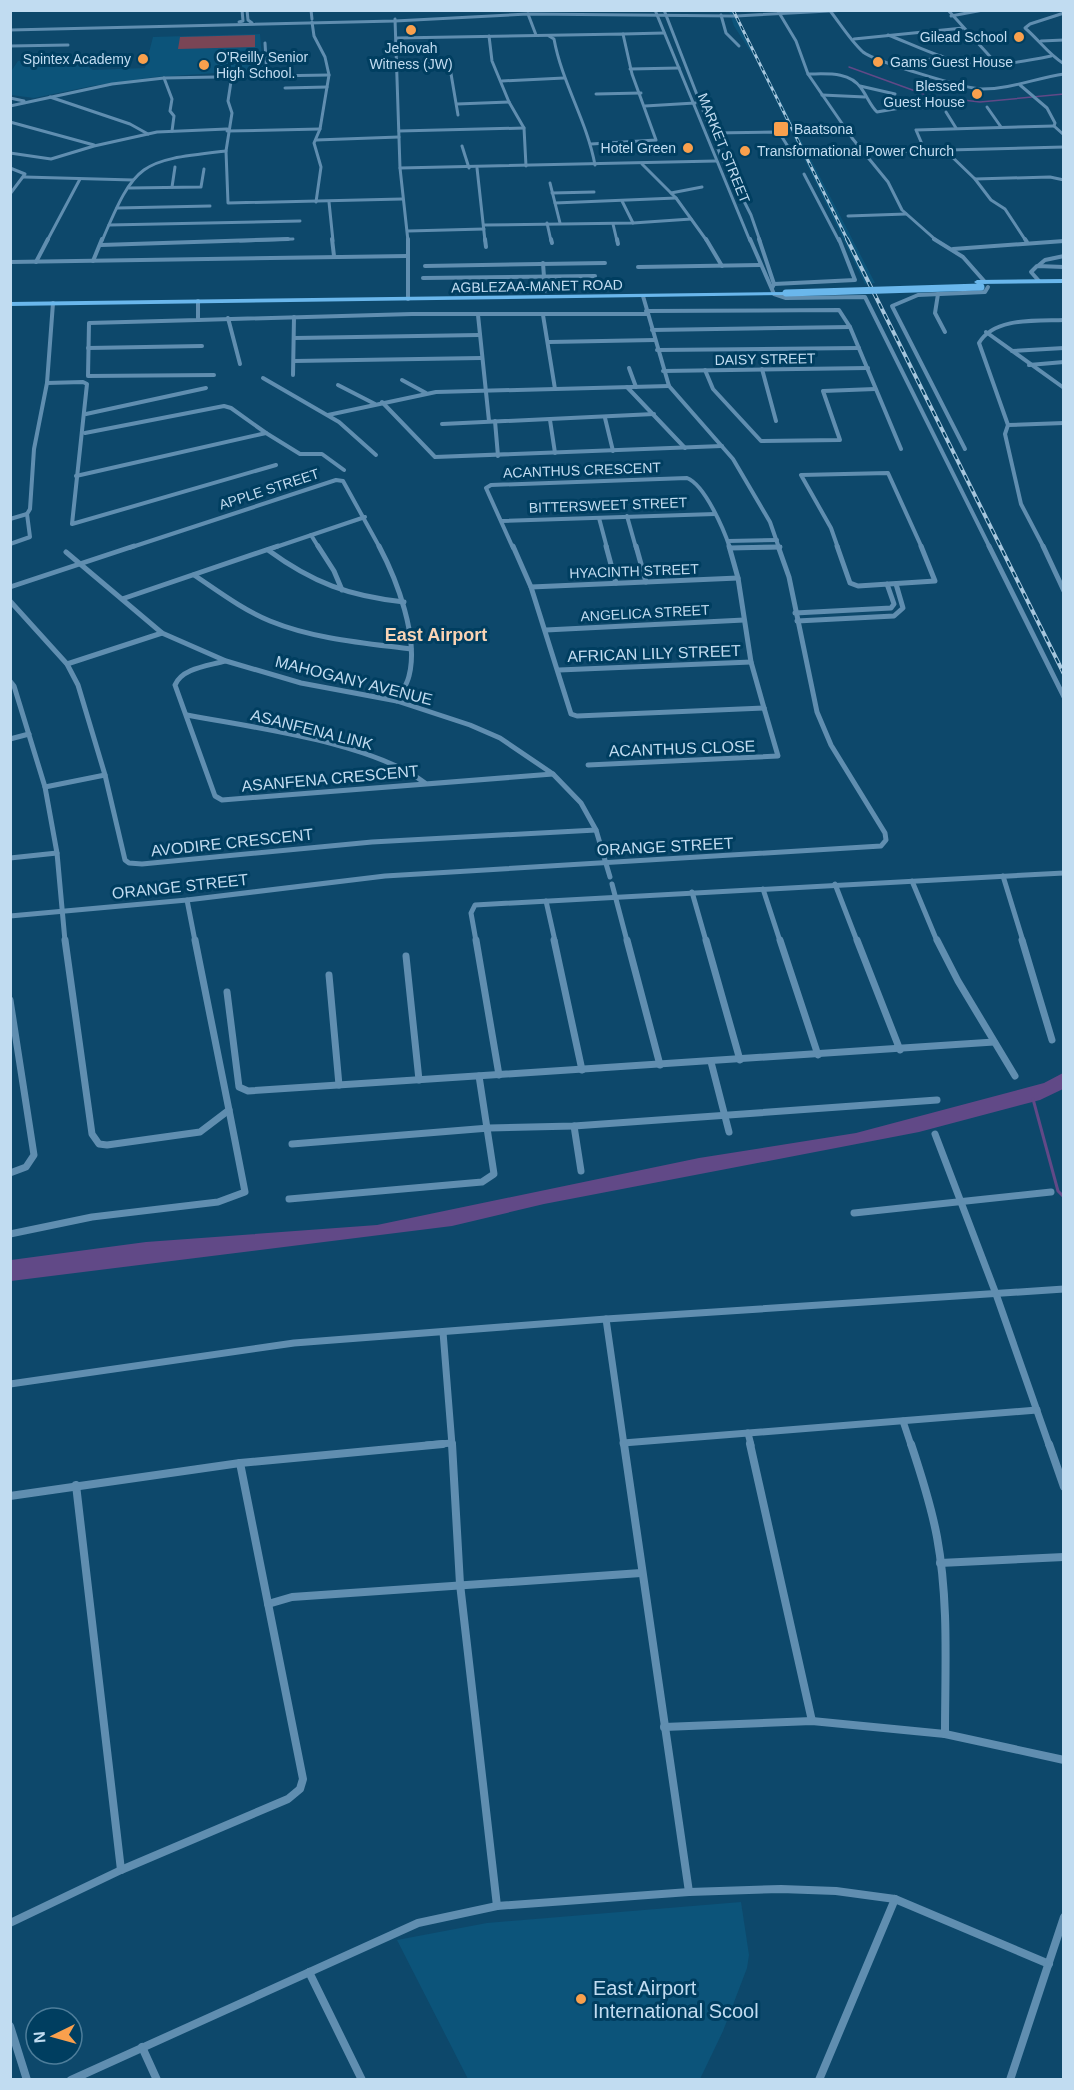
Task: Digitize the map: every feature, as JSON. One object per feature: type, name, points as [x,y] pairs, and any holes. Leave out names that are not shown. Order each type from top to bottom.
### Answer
[{"type":"main road","name":"AGBLEZAA-MANET ROAD","points":[[10,304],[545,291],[784,290],[1064,281]]},
{"type":"main road","name":"AGBLEZAA-MANET ROAD","points":[[983,284],[1064,287]]},
{"type":"main road","name":"AGBLEZAA-MANET ROAD","points":[[10,298],[643,296],[773,289]]},
{"type":"street","points":[[242,10],[243,21]]},
{"type":"street","points":[[247,10],[248,21]]},
{"type":"street","points":[[311,10],[314,36],[325,57],[329,75],[315,149],[321,167],[316,202]]},
{"type":"street","points":[[714,10],[716,15]]},
{"type":"street","points":[[395,19],[508,12],[721,15],[848,10]]},
{"type":"street","points":[[948,10],[995,62]]},
{"type":"street","points":[[951,16],[983,10]]},
{"type":"street","points":[[10,28],[230,24],[614,12]]},
{"type":"street","points":[[779,12],[796,41],[808,74],[852,138],[888,182],[906,214],[934,239],[963,257],[983,284],[985,292],[918,295],[894,304],[892,309],[965,449]]},
{"type":"street","points":[[831,12],[864,53],[945,82],[980,89],[1020,85],[1032,79],[1064,74]]},
{"type":"street","name":"MARKET STREET","points":[[656,13],[760,265],[773,289]]},
{"type":"street","points":[[1064,13],[1026,25],[1025,28],[1041,41],[1051,56],[1064,64]]},
{"type":"street","points":[[528,14],[536,35]]},
{"type":"street","name":"MARKET STREET","points":[[665,14],[720,154],[751,215],[773,289]]},
{"type":"street","points":[[721,15],[722,26],[728,38],[739,46]]},
{"type":"street","points":[[395,19],[400,168],[402,199],[408,231],[408,296]]},
{"type":"street","points":[[230,24],[243,21]]},
{"type":"street","points":[[248,21],[253,23]]},
{"type":"street","points":[[10,28],[312,21]]},
{"type":"street","points":[[854,39],[963,28]]},
{"type":"street","points":[[397,38],[664,33]]},
{"type":"street","points":[[591,144],[655,142],[656,140],[641,93],[630,69],[623,34]]},
{"type":"street","points":[[542,35],[554,39],[564,78],[573,94],[596,165]]},
{"type":"street","points":[[888,35],[975,65],[1025,61],[1051,56]]},
{"type":"street","points":[[489,36],[492,60],[509,102],[524,128],[526,166]]},
{"type":"street","points":[[1041,41],[1064,40]]},
{"type":"street","points":[[265,44],[267,75]]},
{"type":"street","points":[[10,46],[68,45]]},
{"type":"street","points":[[911,65],[942,55]]},
{"type":"street","points":[[397,64],[449,62],[458,115]]},
{"type":"street","points":[[630,69],[678,68]]},
{"type":"street","points":[[808,74],[840,75],[860,86],[895,94]]},
{"type":"street","points":[[232,75],[228,101],[232,112],[227,130],[226,152],[228,203],[402,199]]},
{"type":"street","points":[[10,106],[112,84],[164,78],[329,75]]},
{"type":"street","points":[[164,78],[169,87],[172,104],[170,111],[174,116],[172,131]]},
{"type":"street","points":[[502,81],[564,78]]},
{"type":"street","points":[[1020,85],[1034,95],[1052,114],[1054,126],[1064,135]]},
{"type":"street","points":[[860,86],[875,111],[879,112],[941,101]]},
{"type":"street","points":[[285,88],[327,87]]},
{"type":"street","points":[[596,94],[641,93]]},
{"type":"street","points":[[822,95],[865,97]]},
{"type":"street","points":[[49,97],[130,124],[148,134]]},
{"type":"street","points":[[826,100],[838,97]]},
{"type":"street","points":[[10,98],[24,102]]},
{"type":"street","points":[[457,104],[509,102]]},
{"type":"street","points":[[645,106],[695,103]]},
{"type":"street","points":[[987,107],[1001,127]]},
{"type":"street","points":[[946,112],[956,128]]},
{"type":"street","points":[[10,122],[94,146]]},
{"type":"street","points":[[925,151],[916,130],[1054,126]]},
{"type":"street","points":[[399,131],[524,128]]},
{"type":"street","points":[[10,153],[51,159],[94,146],[172,131],[320,129]]},
{"type":"street","points":[[713,133],[775,132],[780,134],[794,156]]},
{"type":"street","points":[[316,140],[399,137]]},
{"type":"street","points":[[462,146],[469,168]]},
{"type":"street","points":[[828,153],[866,154],[1064,147]]},
{"type":"street","points":[[946,151],[975,179],[991,200],[1005,209],[1028,242]]},
{"type":"street","points":[[952,157],[961,151]]},
{"type":"street","points":[[93,261],[117,208],[133,180],[144,170],[157,163],[226,152]]},
{"type":"street","points":[[400,168],[716,161]]},
{"type":"street","points":[[642,164],[676,198],[707,244],[718,256],[722,266]]},
{"type":"street","points":[[172,187],[175,167]]},
{"type":"street","points":[[10,168],[22,171],[25,174],[24,177]]},
{"type":"street","points":[[477,168],[486,247]]},
{"type":"street","points":[[129,188],[202,186],[204,169]]},
{"type":"street","points":[[773,289],[855,280],[835,230],[804,174]]},
{"type":"street","points":[[24,177],[133,180]]},
{"type":"street","points":[[11,192],[24,177]]},
{"type":"street","points":[[975,179],[1050,177],[1064,180]]},
{"type":"street","points":[[36,262],[80,179]]},
{"type":"street","points":[[550,183],[560,223]]},
{"type":"street","points":[[671,193],[702,187]]},
{"type":"street","points":[[552,193],[594,192]]},
{"type":"street","points":[[555,203],[676,198]]},
{"type":"street","points":[[622,201],[633,223]]},
{"type":"street","points":[[329,202],[334,256]]},
{"type":"street","points":[[117,208],[210,206]]},
{"type":"street","points":[[848,216],[906,214]]},
{"type":"street","points":[[408,231],[547,223],[613,224],[691,219]]},
{"type":"street","points":[[110,225],[300,221]]},
{"type":"street","points":[[547,223],[552,243]]},
{"type":"street","points":[[613,224],[618,244]]},
{"type":"street","points":[[101,244],[293,239]]},
{"type":"street","points":[[953,249],[1064,241]]},
{"type":"street","points":[[10,262],[407,256]]},
{"type":"street","points":[[1039,281],[1031,272],[1045,260],[1064,256]]},
{"type":"street","points":[[543,263],[545,291]]},
{"type":"street","points":[[424,266],[605,263]]},
{"type":"street","points":[[638,267],[760,265]]},
{"type":"street","points":[[1040,265],[1064,267]]},
{"type":"street","points":[[423,278],[596,276]]},
{"type":"street","points":[[773,289],[786,298],[865,297],[1064,697]]},
{"type":"street","points":[[938,294],[935,313],[945,332]]},
{"type":"street","name":"ORANGE STREET","points":[[10,916],[187,900],[385,876],[872,848],[885,844],[887,839],[885,833],[831,745],[817,712],[789,576],[777,540],[754,492],[737,465],[669,386],[643,296]]},
{"type":"street","points":[[198,301],[198,320]]},
{"type":"street","points":[[10,544],[30,537],[27,514],[30,509],[34,449],[47,383],[53,303]]},
{"type":"street","points":[[214,375],[89,376],[88,325],[93,322],[228,318],[836,309],[841,311],[850,327],[901,449]]},
{"type":"street","points":[[478,315],[481,358],[498,456]]},
{"type":"street","points":[[543,315],[555,389]]},
{"type":"street","points":[[293,375],[294,317]]},
{"type":"street","points":[[228,318],[240,364]]},
{"type":"street","points":[[1064,320],[1017,322],[986,332],[979,343],[1008,425],[1005,434],[1021,504],[1035,528],[1064,591]]},
{"type":"street","points":[[652,330],[850,327]]},
{"type":"street","points":[[986,332],[1064,388]]},
{"type":"street","points":[[295,338],[478,335]]},
{"type":"street","points":[[549,342],[655,340]]},
{"type":"street","points":[[88,348],[202,346]]},
{"type":"street","points":[[657,350],[859,348]]},
{"type":"street","points":[[1012,351],[1064,348]]},
{"type":"street","points":[[294,360],[481,358]]},
{"type":"street","points":[[1029,365],[1064,362]]},
{"type":"street","points":[[630,368],[636,387]]},
{"type":"street","name":"DAISY STREET","points":[[663,371],[867,368]]},
{"type":"street","points":[[762,369],[776,422]]},
{"type":"street","points":[[705,370],[709,382],[719,396],[761,441],[840,440],[823,392],[875,389]]},
{"type":"street","points":[[263,378],[349,429],[376,455]]},
{"type":"street","points":[[402,380],[426,393]]},
{"type":"street","points":[[47,383],[86,382],[85,433],[76,476],[72,524],[74,525],[276,465]]},
{"type":"street","points":[[338,385],[375,404]]},
{"type":"street","points":[[328,415],[426,393],[669,386]]},
{"type":"street","points":[[627,387],[685,448]]},
{"type":"street","points":[[86,414],[206,388]]},
{"type":"street","points":[[382,402],[435,458],[722,446]]},
{"type":"street","points":[[85,433],[224,406],[231,408],[300,454],[322,454],[344,470]]},
{"type":"street","points":[[442,424],[654,414]]},
{"type":"street","points":[[605,417],[613,451]]},
{"type":"street","points":[[550,420],[555,453]]},
{"type":"street","points":[[1008,425],[1064,423]]},
{"type":"street","points":[[76,476],[266,433]]},
{"type":"street","points":[[888,472],[936,579],[931,582],[896,584],[858,586],[850,583],[831,528],[801,474],[888,472]]},
{"type":"street","name":"ACANTHUS CRESCENT","points":[[764,708],[573,716],[531,587],[486,488],[491,485],[692,478],[715,514],[728,541],[738,578],[751,662],[778,756]]},
{"type":"street","name":"APPLE STREET","points":[[78,564],[336,480],[343,481],[365,517],[391,568],[404,602],[411,649],[410,674],[397,701]]},
{"type":"street","points":[[10,519],[27,514]]},
{"type":"street","name":"BITTERSWEET STREET","points":[[502,521],[715,514]]},
{"type":"street","points":[[627,516],[646,582]]},
{"type":"street","points":[[122,599],[365,517]]},
{"type":"street","points":[[599,518],[616,583]]},
{"type":"street","points":[[311,536],[334,571],[342,590]]},
{"type":"street","points":[[728,541],[777,540]]},
{"type":"street","points":[[730,548],[780,547]]},
{"type":"street","points":[[268,550],[311,579],[373,599],[404,602]]},
{"type":"street","name":"MAHOGANY AVENUE","points":[[66,552],[162,633],[226,661],[301,683],[397,701],[470,725],[500,738],[553,774],[581,803],[596,830],[660,1065]]},
{"type":"street","points":[[10,587],[78,564]]},
{"type":"street","points":[[194,575],[236,603],[270,621],[312,633],[411,649]]},
{"type":"street","name":"HYACINTH STREET","points":[[531,587],[738,578]]},
{"type":"street","points":[[795,613],[891,608],[894,604],[886,584]]},
{"type":"street","points":[[797,621],[894,616],[903,608],[896,584]]},
{"type":"street","name":"AVODIRE CRESCENT","points":[[10,601],[67,664],[78,685],[105,775],[125,860],[135,864],[372,842],[596,830]]},
{"type":"street","name":"ANGELICA STREET","points":[[546,630],[744,620]]},
{"type":"street","points":[[67,664],[162,633]]},
{"type":"street","name":"ASANFENA CRESCENT","points":[[226,661],[184,673],[178,677],[175,685],[215,796],[222,800],[553,774]]},
{"type":"street","name":"AFRICAN LILY STREET","points":[[559,670],[751,662]]},
{"type":"street","points":[[12,685],[45,787],[57,853],[61,912],[92,1134],[99,1144],[107,1145],[200,1131],[210,1127],[217,1116],[229,1110]]},
{"type":"street","name":"ASANFENA LINK","points":[[187,715],[338,747],[392,763],[410,771],[425,783]]},
{"type":"street","points":[[10,739],[29,734]]},
{"type":"street","name":"ACANTHUS CLOSE","points":[[588,765],[778,756]]},
{"type":"street","points":[[45,787],[105,775]]},
{"type":"street","points":[[10,858],[57,853]]},
{"type":"street","points":[[499,1075],[471,909],[475,905],[1064,873]]},
{"type":"street","points":[[1003,876],[1052,1040]]},
{"type":"street","points":[[912,881],[924,916],[942,953],[1015,1076]]},
{"type":"street","points":[[835,884],[900,1050]]},
{"type":"street","points":[[763,889],[818,1055]]},
{"type":"street","points":[[692,892],[740,1060]]},
{"type":"street","points":[[10,1234],[90,1217],[214,1203],[240,1197],[245,1192],[187,900]]},
{"type":"street","points":[[546,901],[582,1070]]},
{"type":"street","points":[[406,956],[419,1080]]},
{"type":"street","points":[[329,975],[339,1085]]},
{"type":"street","points":[[227,992],[239,1087],[248,1091],[900,1050],[994,1042]]},
{"type":"street","points":[[10,1000],[34,1155],[32,1162],[26,1167],[10,1173]]},
{"type":"street","points":[[711,1062],[729,1132]]},
{"type":"street","points":[[289,1199],[482,1182],[494,1174],[489,1128],[479,1076]]},
{"type":"street","points":[[292,1144],[489,1128],[574,1126],[937,1100]]},
{"type":"street","points":[[574,1126],[581,1171]]},
{"type":"street","points":[[935,1134],[996,1294],[1064,1487]]},
{"type":"street","points":[[854,1213],[1051,1192]]},
{"type":"street","points":[[10,1384],[294,1343],[606,1319],[1064,1289]]},
{"type":"street","points":[[606,1319],[689,1893]]},
{"type":"street","points":[[443,1332],[460,1584],[497,1906]]},
{"type":"street","points":[[623,1443],[1037,1410]]},
{"type":"street","points":[[903,1421],[932,1509],[940,1563],[945,1605],[945,1734]]},
{"type":"street","points":[[748,1433],[812,1721]]},
{"type":"street","points":[[10,1497],[76,1485],[240,1463],[452,1443]]},
{"type":"street","points":[[10,1923],[121,1870],[288,1799],[300,1789],[303,1779],[240,1463]]},
{"type":"street","points":[[76,1485],[121,1870]]},
{"type":"street","points":[[940,1563],[1064,1557]]},
{"type":"street","points":[[268,1604],[292,1597],[641,1573]]},
{"type":"street","points":[[664,1727],[812,1721],[945,1734],[1064,1760]]},
{"type":"street","points":[[71,2079],[418,1923],[497,1906],[689,1893],[836,1891],[895,1899],[1049,1964]]},
{"type":"street","points":[[819,2079],[895,1899]]},
{"type":"street","points":[[1010,2079],[1064,1917]]},
{"type":"street","points":[[309,1972],[362,2079]]},
{"type":"street","points":[[10,2025],[27,2079]]},
{"type":"street","points":[[141,2047],[157,2079]]},
{"type":"shaded area","points":[[729,11],[734,11],[875,283],[865,284],[756,60],[734,26]]},
{"type":"shaded area","name":"O'Reilly Senior High School.","points":[[260,34],[263,70],[155,77],[92,86],[34,98],[11,95],[10,73],[18,61],[80,61],[93,70],[145,68],[153,37]]},
{"type":"shaded area","points":[[255,35],[255,47],[178,49],[180,37]]},
{"type":"shaded area","points":[[1063,1073],[1063,1089],[1040,1100],[919,1132],[544,1204],[452,1226],[11,1281],[11,1260],[146,1242],[377,1225],[699,1158],[856,1133],[1044,1083]]},
{"type":"shaded area","name":"East Airport International Scool","points":[[741,1902],[749,1955],[747,1968],[723,2031],[700,2079],[468,2079],[397,1940],[487,1923]]},
{"type":"waterway","points":[[849,67],[929,96],[980,102],[1064,94]]},
{"type":"waterway","points":[[1033,1099],[1058,1191],[1064,1197]]},
{"type":"railway","points":[[733,10],[848,241]]},
{"type":"railway","points":[[847,239],[1064,674]]},
{"type":"place","name":"Jehovah Witness (JW)","points":[[411,30]]},
{"type":"place","name":"Gilead School","points":[[1019,37]]},
{"type":"place","name":"Spintex Academy","points":[[143,59]]},
{"type":"place","name":"Gams Guest House","points":[[878,62]]},
{"type":"place","name":"O'Reilly Senior High School.","points":[[204,65]]},
{"type":"place","name":"Blessed Guest House","points":[[977,94]]},
{"type":"place","name":"Baatsona","points":[[781,129]]},
{"type":"place","name":"Hotel Green","points":[[688,148]]},
{"type":"place","name":"Transformational Power Church","points":[[745,151]]},
{"type":"place","name":"East Airport International Scool","points":[[581,1999]]},
{"type":"district","name":"East Airport","points":[[436,635]]}]
